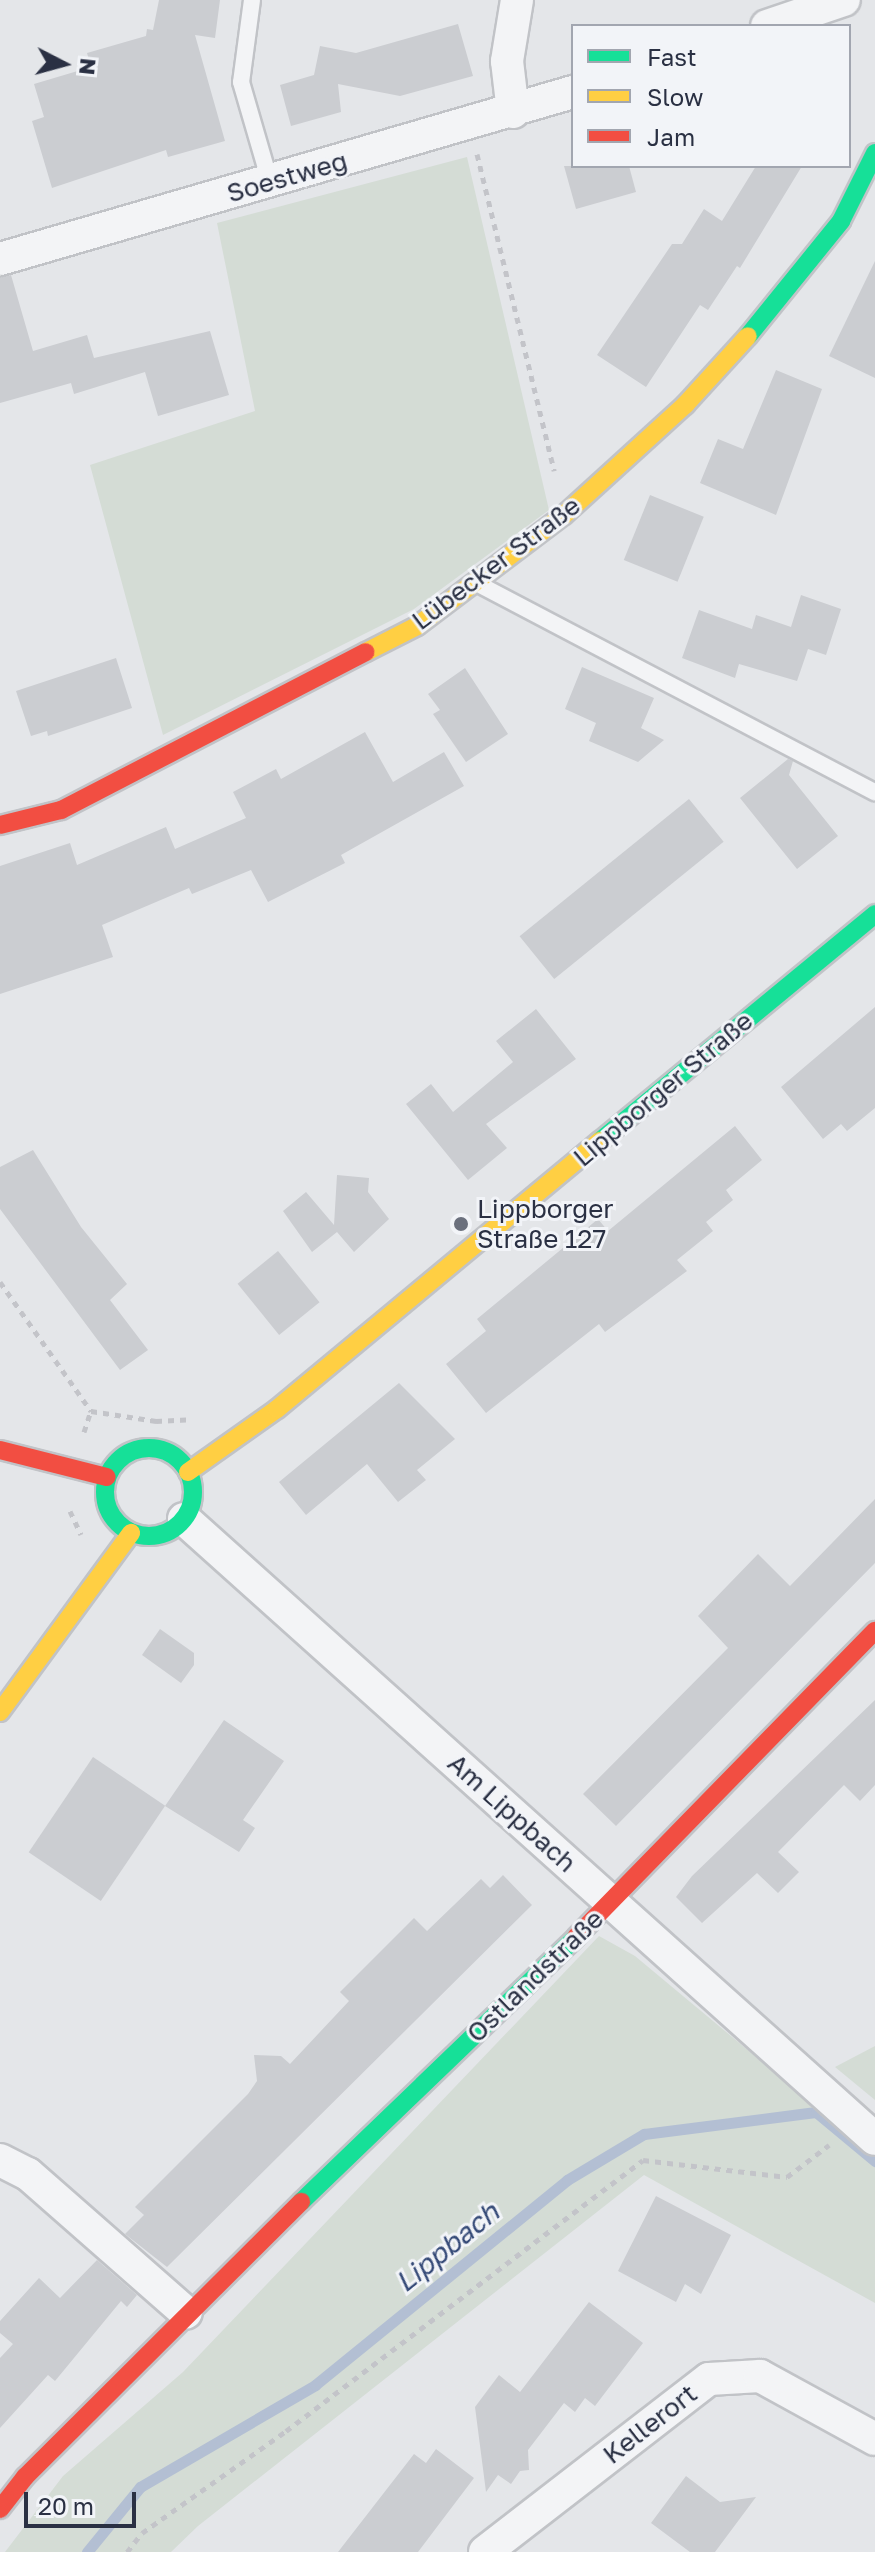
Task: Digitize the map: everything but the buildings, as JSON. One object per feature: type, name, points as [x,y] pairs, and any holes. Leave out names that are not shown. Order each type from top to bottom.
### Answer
[{"type":"street","points":[[513,112],[507,61],[517,0]]},
{"type":"street","points":[[773,24],[844,0]]},
{"type":"street","name":"Soestweg","points":[[0,259],[470,125],[571,93]]},
{"type":"street","name":"Lübecker Straße","points":[[0,825],[61,810],[417,626],[478,583],[564,515],[685,405],[763,320],[841,221],[875,153]]},
{"type":"street","name":"Lippborger Straße","points":[[188,1472],[301,1389],[875,914]]},
{"type":"street","points":[[138,1449],[167,1452],[188,1472],[193,1496],[184,1519],[160,1535],[131,1533],[105,1504],[107,1477],[114,1464],[138,1449]]},
{"type":"street","points":[[0,1450],[107,1477]]},
{"type":"street","name":"Am Lippbach","points":[[184,1519],[875,2139]]},
{"type":"street","points":[[0,1712],[131,1533]]},
{"type":"street","name":"Ostlandstraße","points":[[0,2509],[25,2477],[186,2313],[612,1902],[875,1631]]},
{"type":"street","points":[[0,2160],[28,2174],[186,2313]]},
{"type":"street","name":"Kellerort","points":[[485,2552],[709,2379],[760,2376],[875,2439]]},
{"type":"lane","points":[[252,0],[241,82],[270,182]]},
{"type":"lane","points":[[478,583],[875,792]]},
{"type":"path","points":[[470,125],[564,515]]},
{"type":"path","points":[[0,1282],[91,1411],[156,1421],[199,1417],[220,1449]]},
{"type":"path","points":[[83,1540],[62,1501],[91,1411]]},
{"type":"path","points":[[127,2552],[142,2533],[286,2431],[643,2160],[787,2177],[835,2140]]},
{"type":"shaded area","points":[[467,157],[549,510],[414,609],[163,735],[90,465],[255,411],[217,223]]},
{"type":"shaded area","points":[[599,1936],[635,1956],[875,2156],[875,2303],[644,2175],[198,2526],[171,2552],[5,2552],[63,2476],[183,2372]]},
{"type":"shaded area","points":[[875,2046],[875,2100],[835,2067]]},
{"type":"waterway","name":"Lippbach","points":[[87,2552],[140,2487],[315,2385],[567,2180],[644,2134],[816,2112],[875,2161]]},
{"type":"traffic: fast","points":[[748,336],[841,221],[875,153]]},
{"type":"traffic: fast","points":[[600,1141],[875,914]]},
{"type":"traffic: fast","points":[[149,1448],[166,1451],[180,1461],[190,1475],[193,1492],[190,1509],[180,1523],[166,1533],[149,1536],[132,1533],[118,1523],[108,1509],[105,1492],[108,1475],[118,1461],[132,1451],[149,1448]]},
{"type":"traffic: fast","points":[[301,2202],[576,1937]]},
{"type":"traffic: slow","points":[[366,652],[417,626],[564,515],[685,405],[748,336]]},
{"type":"traffic: slow","points":[[188,1472],[277,1409],[600,1141]]},
{"type":"traffic: slow","points":[[0,1712],[131,1533]]},
{"type":"traffic: jam","points":[[0,825],[61,810],[366,652]]},
{"type":"traffic: jam","points":[[0,1450],[107,1477]]},
{"type":"traffic: jam","points":[[576,1937],[875,1631]]},
{"type":"traffic: jam","points":[[0,2509],[25,2477],[301,2202]]},
{"type":"place","name":"Lippborger Straße 127","points":[[461,1224]]}]
